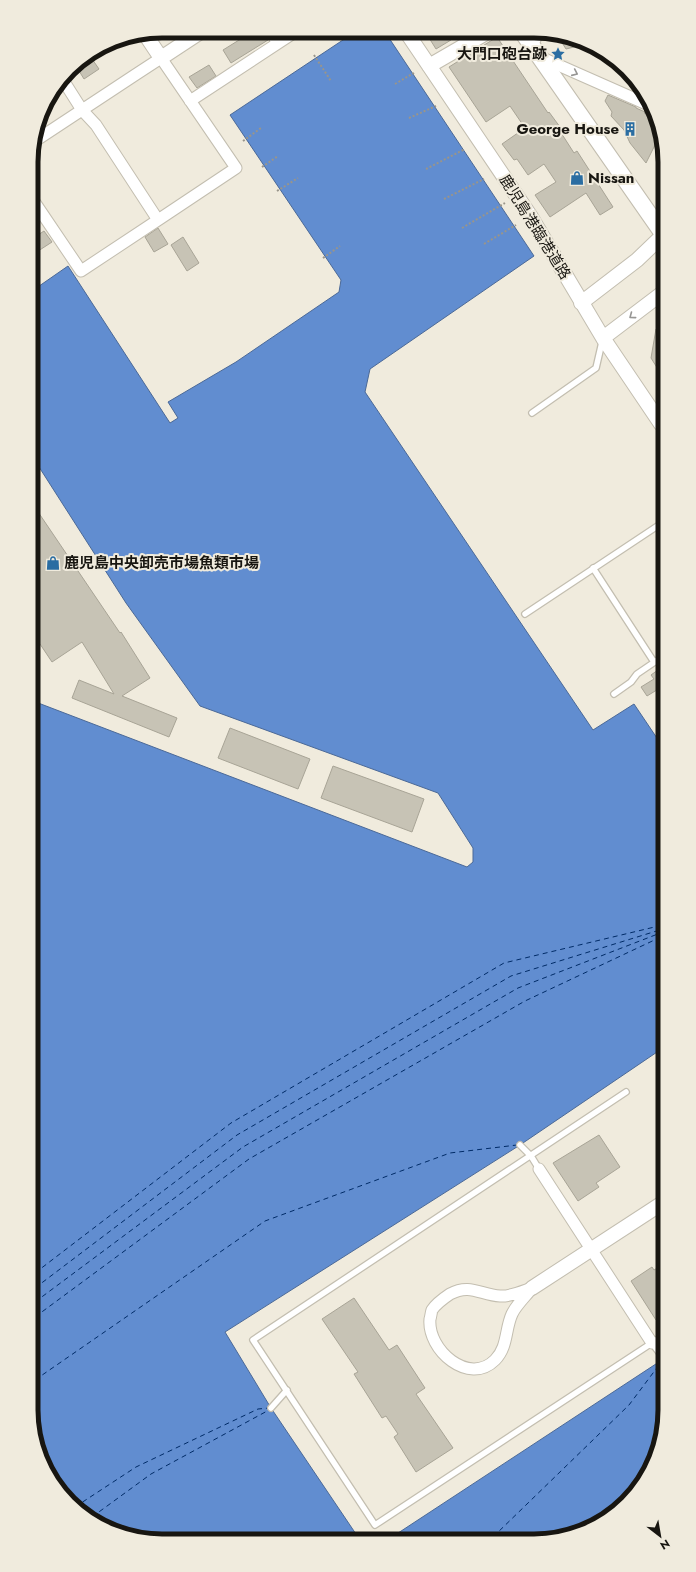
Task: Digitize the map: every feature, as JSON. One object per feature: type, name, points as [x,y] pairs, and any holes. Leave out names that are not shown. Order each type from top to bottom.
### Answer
[{"type":"main road","points":[[533,42],[658,227]]},
{"type":"street","points":[[41,137],[191,38]]},
{"type":"street","points":[[275,38],[278,43]]},
{"type":"street","points":[[190,101],[286,38]]},
{"type":"street","name":"鹿児島港臨港道路","points":[[411,38],[532,217],[603,338],[658,420]]},
{"type":"street","points":[[429,66],[477,38]]},
{"type":"street","points":[[38,207],[81,271],[236,168],[148,39]]},
{"type":"street","points":[[533,42],[641,101]]},
{"type":"street","points":[[66,84],[82,110],[96,125],[158,220]]},
{"type":"street","points":[[582,303],[637,260],[658,240]]},
{"type":"street","points":[[603,338],[658,296]]},
{"type":"street","points":[[539,1169],[652,1343]]},
{"type":"street","points":[[532,1288],[512,1314],[502,1350],[496,1359],[485,1368],[467,1368],[452,1362],[444,1355],[433,1338],[430,1325],[431,1311],[439,1302],[450,1294],[461,1289],[471,1289],[502,1297],[532,1288],[658,1206]]},
{"type":"lane","points":[[532,413],[596,368],[603,338]]},
{"type":"lane","points":[[525,614],[658,526]]},
{"type":"lane","points":[[593,568],[654,662]]},
{"type":"lane","points":[[614,694],[631,682],[637,674],[658,660]]},
{"type":"lane","points":[[626,1092],[253,1340],[375,1525],[658,1338]]},
{"type":"lane","points":[[520,1145],[531,1156],[539,1169]]},
{"type":"lane","points":[[652,1343],[658,1351]]},
{"type":"lane","points":[[271,1408],[287,1390]]},
{"type":"path","points":[[314,55],[331,81]]},
{"type":"path","points":[[395,84],[414,73]]},
{"type":"path","points":[[409,118],[436,106]]},
{"type":"path","points":[[243,141],[261,128]]},
{"type":"path","points":[[426,169],[465,149]]},
{"type":"path","points":[[262,168],[278,156]]},
{"type":"path","points":[[277,191],[298,178]]},
{"type":"path","points":[[444,199],[484,179]]},
{"type":"path","points":[[462,228],[505,203]]},
{"type":"path","points":[[484,244],[516,225]]},
{"type":"path","points":[[323,258],[340,246]]},
{"type":"water","points":[[346,38],[389,38],[534,256],[370,369],[365,392],[593,730],[634,704],[658,740],[658,1051],[520,1145],[225,1332],[271,1408],[356,1534],[154,1534],[138,1532],[122,1527],[100,1517],[74,1498],[55,1472],[47,1457],[39,1426],[38,703],[467,867],[473,862],[473,848],[438,793],[200,706],[126,603],[38,465],[38,287],[68,266],[170,423],[178,418],[168,402],[236,362],[339,292],[341,280],[230,115]]},
{"type":"water","points":[[658,1363],[658,1418],[656,1434],[649,1457],[641,1472],[622,1498],[603,1513],[581,1525],[550,1533],[397,1534]]},
{"type":"building","points":[[242,38],[266,38],[268,40],[231,63],[223,50]]},
{"type":"building","points":[[429,38],[450,38],[451,40],[436,49]]},
{"type":"building","points":[[498,38],[548,113],[549,112],[560,127],[558,128],[574,153],[577,151],[613,207],[600,215],[586,193],[550,217],[535,195],[556,182],[544,164],[528,175],[517,159],[514,160],[502,144],[525,128],[510,106],[486,122],[449,67]]},
{"type":"building","points":[[561,41],[577,46],[566,49]]},
{"type":"building","points":[[93,60],[99,69],[84,79],[79,70]]},
{"type":"building","points":[[209,65],[216,76],[197,88],[189,77]]},
{"type":"building","points":[[608,95],[636,107],[649,115],[656,142],[646,163],[630,143],[624,130],[611,116],[612,112],[605,101]]},
{"type":"building","points":[[158,228],[168,244],[154,252],[145,237]]},
{"type":"building","points":[[44,231],[52,242],[38,251],[38,235]]},
{"type":"building","points":[[183,237],[199,263],[187,271],[171,245]]},
{"type":"building","points":[[656,329],[658,329],[658,369],[651,358]]},
{"type":"building","points":[[38,512],[120,633],[121,632],[150,678],[122,696],[177,718],[169,737],[72,698],[79,680],[114,694],[82,642],[52,662],[40,644],[38,645]]},
{"type":"building","points":[[658,670],[658,689],[647,696],[641,687],[654,679],[651,675]]},
{"type":"building","points":[[230,728],[310,759],[298,789],[218,758]]},
{"type":"building","points":[[333,766],[424,799],[412,832],[321,798]]},
{"type":"building","points":[[599,1135],[620,1167],[596,1183],[599,1187],[578,1201],[553,1163]]},
{"type":"building","points":[[652,1267],[654,1270],[658,1268],[658,1318],[656,1320],[631,1281]]},
{"type":"building","points":[[354,1298],[389,1350],[397,1345],[425,1388],[416,1394],[453,1448],[416,1472],[394,1437],[398,1434],[386,1416],[382,1418],[354,1374],[358,1372],[322,1319]]},
{"type":"ferry route","points":[[38,1271],[231,1123],[504,963],[658,926]]},
{"type":"ferry route","points":[[38,1286],[237,1135],[511,976],[658,931]]},
{"type":"ferry route","points":[[38,1300],[243,1147],[518,988],[658,934]]},
{"type":"ferry route","points":[[38,1315],[249,1159],[525,1001],[658,938]]},
{"type":"ferry route","points":[[38,1378],[265,1221],[450,1153],[517,1145]]},
{"type":"ferry route","points":[[496,1534],[629,1405],[658,1366]]},
{"type":"ferry route","points":[[81,1503],[136,1467],[258,1409],[269,1408]]},
{"type":"ferry route","points":[[96,1514],[151,1474],[269,1410]]},
{"type":"place","name":"大門口砲台跡","points":[[558,54]]},
{"type":"place","name":"George House","points":[[630,129]]},
{"type":"place","name":"Nissan","points":[[577,178]]},
{"type":"place","name":"鹿児島中央卸売市場魚類市場","points":[[53,563]]}]
